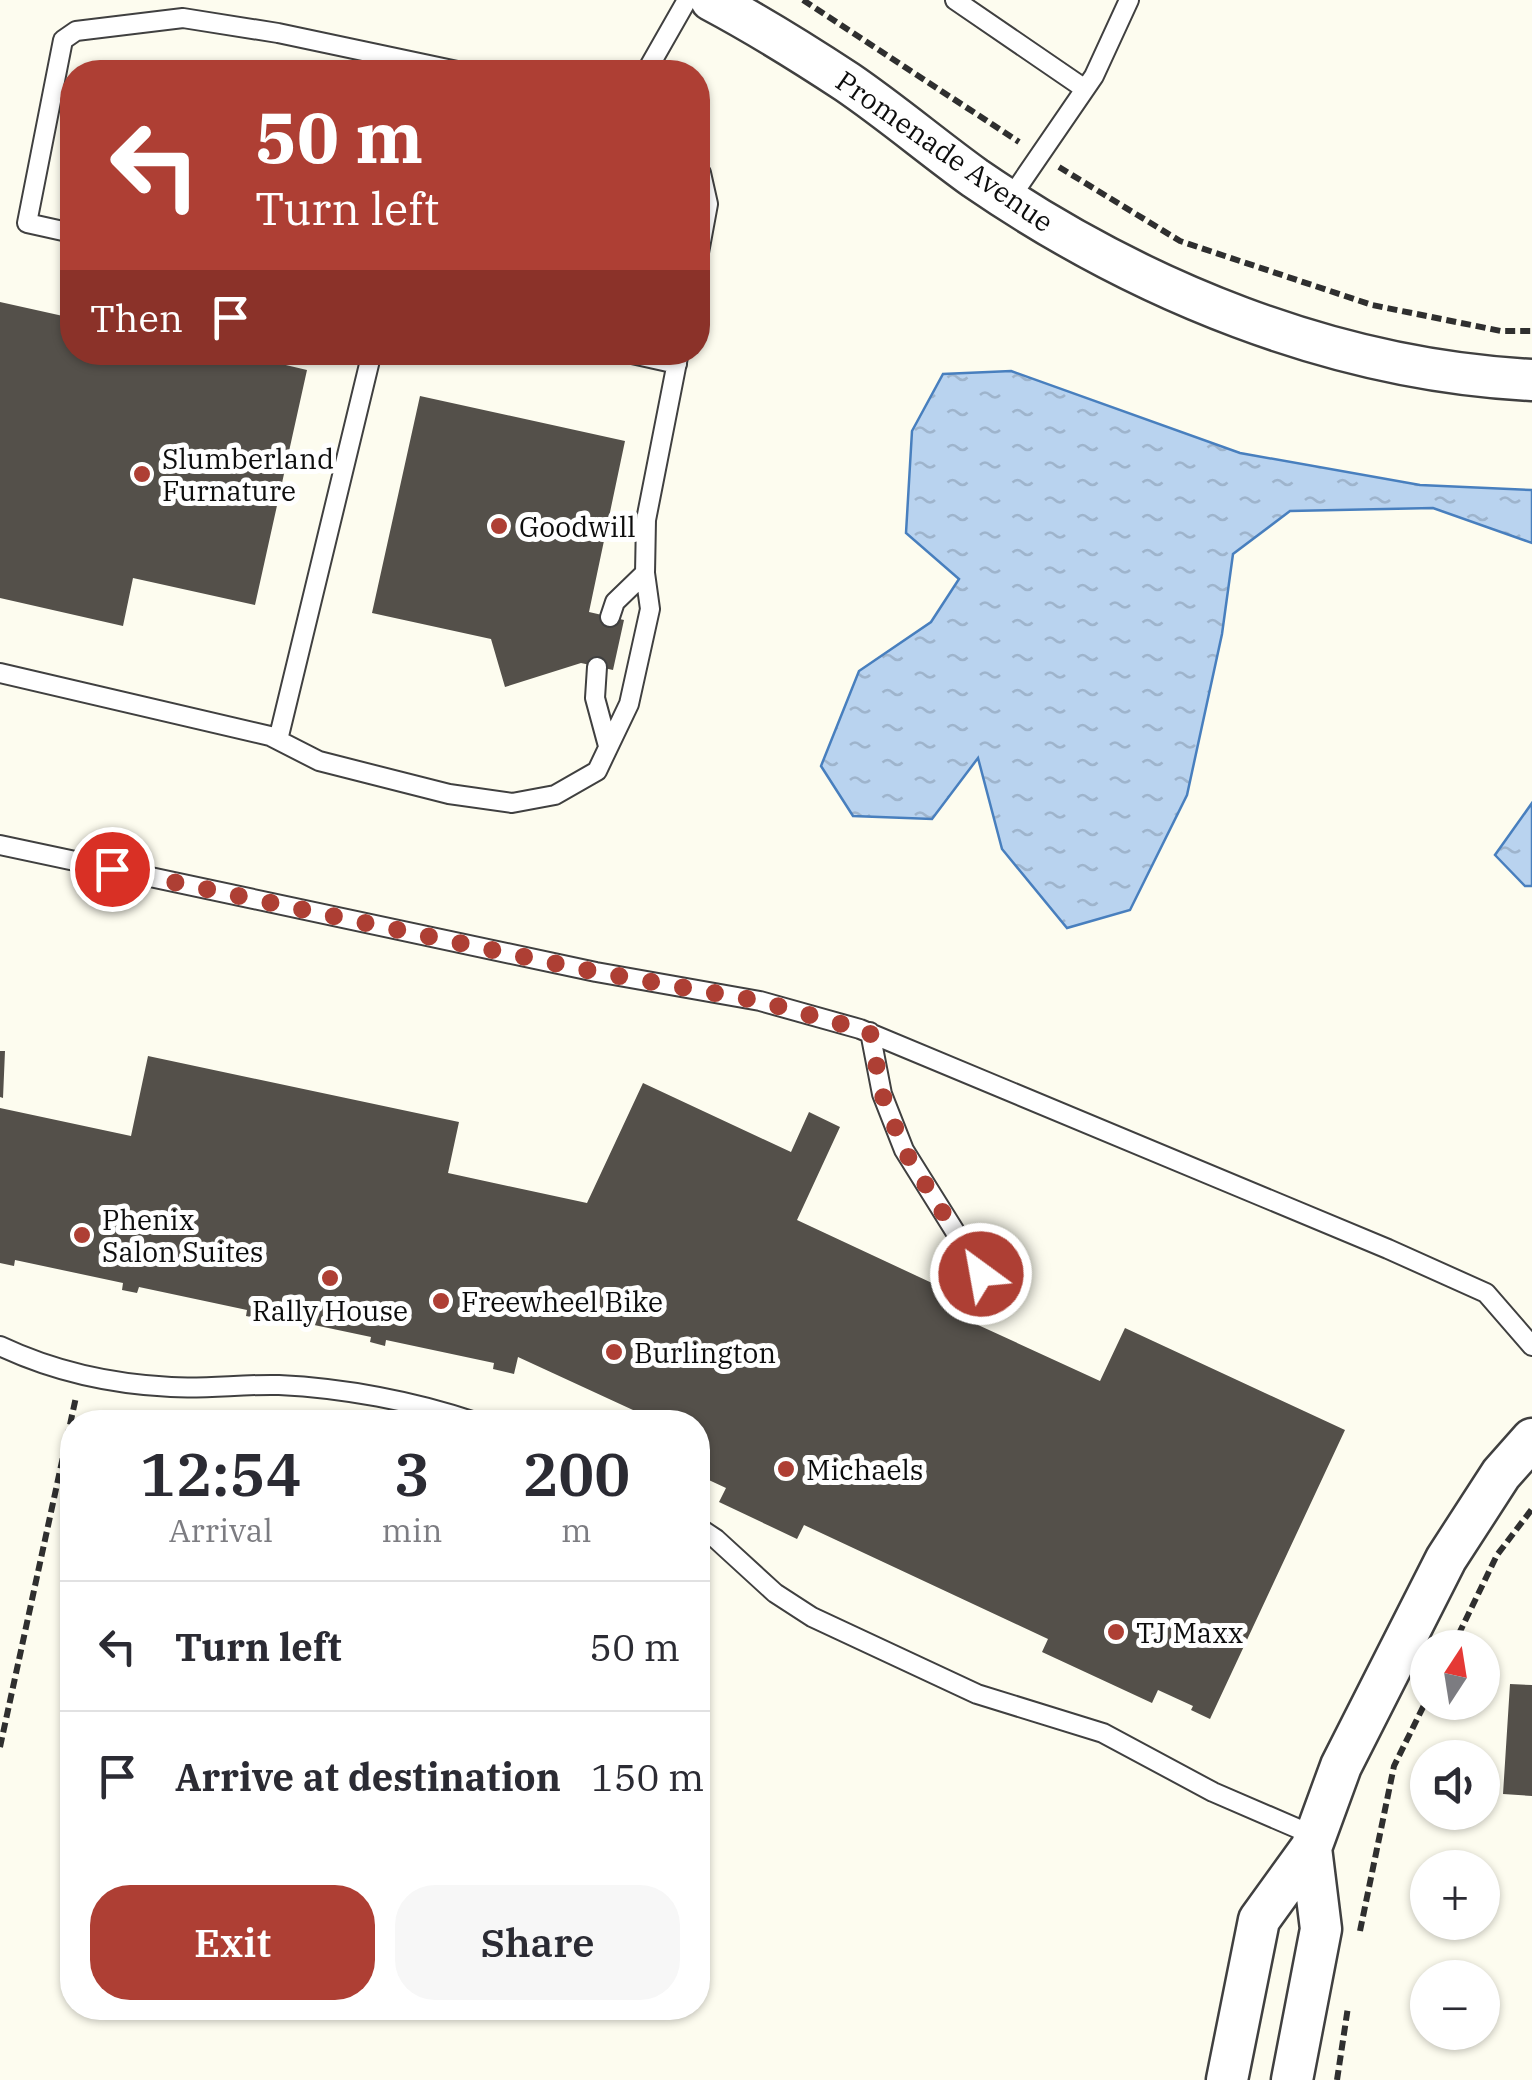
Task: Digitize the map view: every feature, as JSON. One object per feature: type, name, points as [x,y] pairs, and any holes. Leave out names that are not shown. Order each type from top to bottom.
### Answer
[{"type":"street","name":"Promenade Avenue","points":[[711,0],[754,22],[849,84],[1009,200],[1186,297],[1345,350],[1436,369],[1532,380]]},
{"type":"street","points":[[1227,2080],[1259,1920],[1313,1842],[1341,1766],[1446,1559],[1491,1488],[1532,1440]]},
{"type":"street","points":[[1292,2080],[1322,1929],[1313,1842]]},
{"type":"lane","points":[[653,60],[687,0]]},
{"type":"lane","points":[[955,0],[1085,89]]},
{"type":"lane","points":[[1009,200],[1085,89],[1130,0]]},
{"type":"lane","points":[[60,230],[26,223],[63,40],[76,31],[183,9],[395,60]]},
{"type":"lane","points":[[278,740],[369,365]]},
{"type":"lane","points":[[0,673],[278,740],[319,761],[448,794],[512,803],[554,795],[597,771],[629,704],[650,609],[645,572],[646,520],[677,365]]},
{"type":"lane","points":[[610,617],[615,602],[645,572]]},
{"type":"lane","points":[[597,666],[595,698],[608,746]]},
{"type":"lane","points":[[0,845],[596,972],[760,1001],[870,1032],[1486,1293],[1532,1346]]},
{"type":"lane","points":[[870,1032],[882,1094],[904,1150],[981,1274]]},
{"type":"lane","points":[[0,1346],[80,1376],[172,1387],[280,1385],[434,1410]]},
{"type":"lane","points":[[710,1535],[775,1593],[812,1617],[977,1694],[1104,1733],[1313,1842]]},
{"type":"path","points":[[802,0],[979,118],[1180,241],[1372,305],[1501,330],[1532,331]]},
{"type":"path","points":[[73,1410],[80,1376]]},
{"type":"path","points":[[0,1747],[60,1469]]},
{"type":"path","points":[[1461,1630],[1497,1555],[1532,1508]]},
{"type":"path","points":[[1359,1937],[1394,1766],[1417,1720]]},
{"type":"path","points":[[1337,2080],[1350,1990]]},
{"type":"water","points":[[1011,371],[1240,453],[1420,485],[1532,490],[1532,543],[1433,508],[1290,511],[1233,554],[1222,634],[1187,795],[1130,910],[1067,928],[1002,849],[978,758],[932,819],[853,816],[821,766],[859,671],[931,622],[959,579],[906,533],[912,431],[943,374]]},
{"type":"water","points":[[1532,803],[1532,886],[1525,886],[1495,855]]},
{"type":"building","name":"Slumberland Furnature","points":[[0,302],[60,315],[60,365],[286,365],[307,370],[255,605],[133,578],[123,626],[0,598]]},
{"type":"building","name":"Goodwill","points":[[420,396],[625,441],[589,612],[624,620],[613,670],[581,663],[505,687],[491,639],[372,613]]},
{"type":"building","points":[[0,1051],[5,1051],[3,1098],[0,1097]]},
{"type":"building","points":[[148,1056],[459,1122],[448,1173],[587,1203],[643,1083],[791,1152],[809,1112],[840,1127],[797,1220],[962,1297],[954,1314],[1100,1381],[1125,1328],[1345,1430],[1210,1719],[1191,1710],[1193,1706],[1158,1690],[1152,1703],[1042,1652],[1048,1639],[804,1525],[797,1539],[719,1502],[726,1488],[710,1481],[710,1410],[633,1410],[518,1357],[514,1374],[493,1369],[494,1363],[386,1340],[385,1346],[370,1342],[371,1337],[262,1314],[261,1319],[246,1316],[247,1310],[139,1287],[137,1293],[122,1290],[123,1283],[15,1260],[14,1266],[0,1263],[0,1108],[131,1136]]},
{"type":"building","points":[[1510,1684],[1532,1685],[1532,1796],[1503,1794]]},
{"type":"place","name":"Slumberland Furnature","points":[[142,474]]},
{"type":"place","name":"Goodwill","points":[[499,526]]},
{"type":"place","name":"Phenix Salon Suites","points":[[82,1235]]},
{"type":"place","name":"Rally House","points":[[330,1278]]},
{"type":"place","name":"Freewheel Bike","points":[[441,1301]]},
{"type":"place","name":"Burlington","points":[[614,1352]]},
{"type":"place","name":"Michaels","points":[[786,1469]]},
{"type":"place","name":"TJ Maxx","points":[[1116,1632]]},
{"type":"route","points":[[112,869],[596,972],[760,1001],[870,1032],[882,1094],[904,1150],[981,1274]]}]
